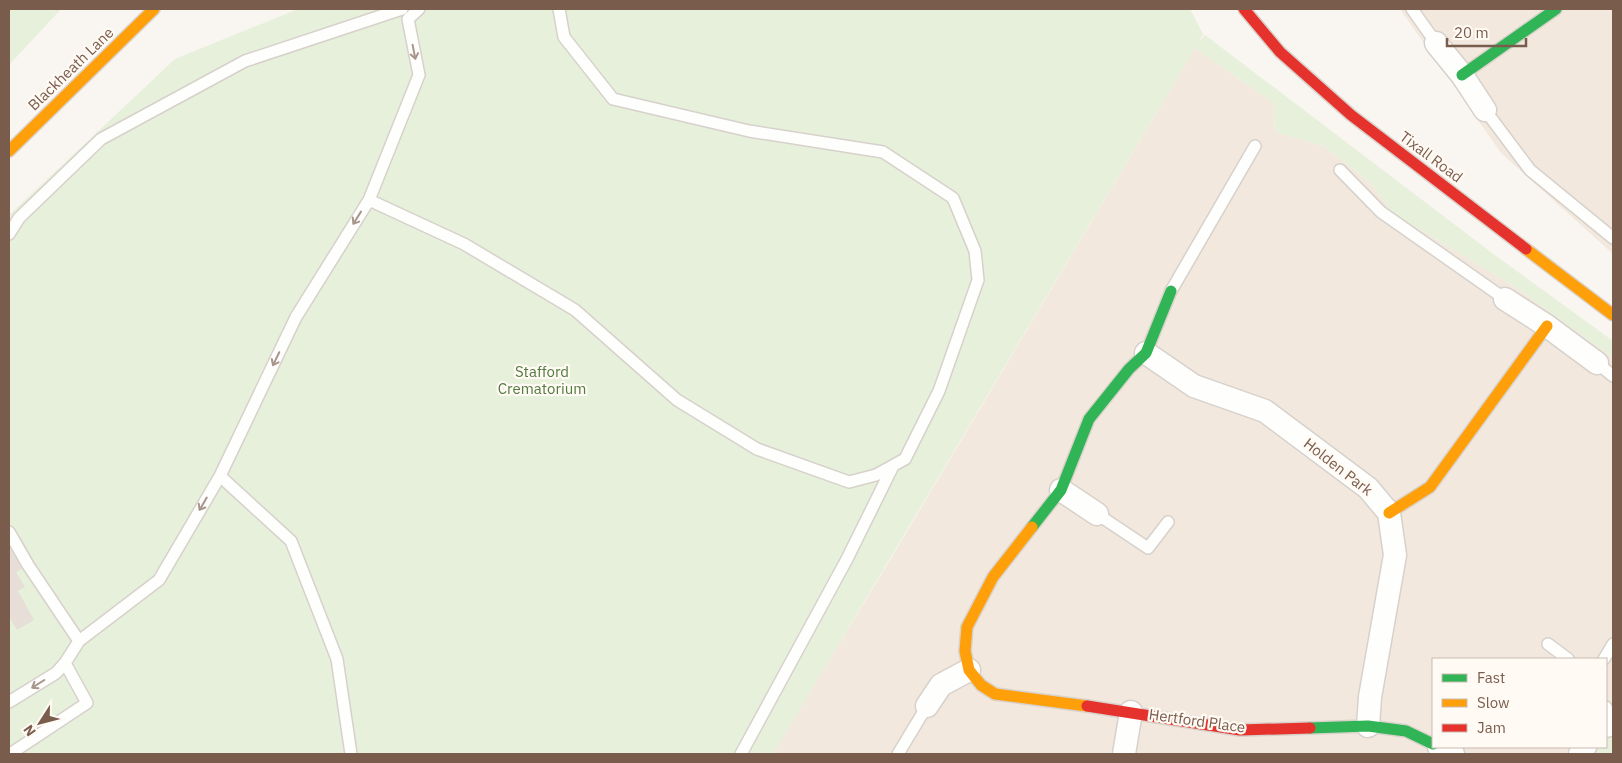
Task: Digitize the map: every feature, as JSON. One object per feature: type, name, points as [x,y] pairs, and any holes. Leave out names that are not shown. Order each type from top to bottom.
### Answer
[{"type":"street","name":"Blackheath Lane","points":[[9,151],[154,9]]},
{"type":"street","name":"Tixall Road","points":[[1244,9],[1280,52],[1351,115],[1613,315]]},
{"type":"street","points":[[1462,76],[1556,9]]},
{"type":"street","points":[[1436,44],[1462,76],[1485,110]]},
{"type":"street","points":[[927,706],[941,685],[969,670],[965,651],[967,627],[993,577],[1061,490],[1089,418],[1129,370],[1146,353],[1171,290]]},
{"type":"street","points":[[1505,299],[1547,326],[1605,370]]},
{"type":"street","points":[[1368,726],[1370,697],[1395,555],[1389,512],[1430,487],[1547,326]]},
{"type":"street","name":"Holden Park","points":[[1146,353],[1194,386],[1265,411],[1368,488],[1389,512]]},
{"type":"street","points":[[1061,490],[1097,514]]},
{"type":"street","name":"Hertford Place","points":[[969,670],[981,685],[995,694],[1132,712],[1240,730],[1368,726],[1406,731],[1432,744]]},
{"type":"street","points":[[1124,754],[1132,712]]},
{"type":"street","points":[[1441,748],[1453,754]]},
{"type":"lane","points":[[9,234],[19,218],[101,139],[245,61],[402,9]]},
{"type":"lane","points":[[9,702],[56,673],[79,641],[159,580],[220,476],[296,317],[369,200],[419,75],[408,19],[419,9]]},
{"type":"lane","points":[[369,200],[464,244],[575,310],[677,400],[757,449],[849,482],[876,475],[905,459],[939,391],[978,280],[975,250],[953,198],[883,152],[749,131],[613,99],[564,37],[559,9]]},
{"type":"lane","points":[[1412,9],[1436,44]]},
{"type":"lane","points":[[1485,110],[1530,170],[1613,238]]},
{"type":"lane","points":[[1171,290],[1255,146]]},
{"type":"lane","points":[[1340,170],[1381,212],[1505,299]]},
{"type":"lane","points":[[742,754],[847,559],[893,466]]},
{"type":"lane","points":[[220,476],[291,541],[337,659],[351,754]]},
{"type":"lane","points":[[1097,514],[1148,548],[1168,522]]},
{"type":"lane","points":[[9,532],[28,565],[79,641]]},
{"type":"lane","points":[[1548,644],[1567,658]]},
{"type":"lane","points":[[1605,658],[1613,644]]},
{"type":"lane","points":[[10,754],[87,703],[65,663]]},
{"type":"lane","points":[[898,754],[927,706]]},
{"type":"lane","points":[[1607,710],[1613,724]]},
{"type":"shaded area","points":[[1400,9],[1613,9],[1613,254],[1501,153]]},
{"type":"shaded area","points":[[1195,48],[1273,103],[1275,132],[1323,146],[1369,182],[1394,214],[1517,288],[1613,358],[1613,754],[772,754],[887,565]]},
{"type":"green space","points":[[9,9],[61,9],[9,65]]},
{"type":"green space","name":"Stafford Crematorium","points":[[298,9],[1190,9],[1203,34],[1199,42],[1205,35],[1492,253],[1613,341],[1613,358],[1517,288],[1394,214],[1369,182],[1323,146],[1275,132],[1273,103],[1195,48],[773,754],[9,754],[9,215],[175,59]]},
{"type":"green space","points":[[1613,735],[1613,754],[1594,754],[1598,748],[1607,748],[1607,736]]},
{"type":"building","points":[[21,538],[34,561],[16,572],[25,587],[18,591],[34,620],[17,630],[9,616],[9,545]]},
{"type":"traffic: fast","points":[[1462,75],[1556,9]]},
{"type":"traffic: fast","points":[[1032,527],[1061,490],[1089,419],[1129,369],[1146,353],[1171,291]]},
{"type":"traffic: fast","points":[[1310,728],[1368,726],[1406,731],[1432,744]]},
{"type":"traffic: slow","points":[[9,151],[154,9]]},
{"type":"traffic: slow","points":[[1526,249],[1613,315]]},
{"type":"traffic: slow","points":[[1389,513],[1430,487],[1547,326]]},
{"type":"traffic: slow","points":[[1032,527],[993,577],[967,627],[965,651],[969,670],[981,685],[995,694],[1087,706]]},
{"type":"traffic: jam","points":[[1244,9],[1280,52],[1351,115],[1526,249]]},
{"type":"traffic: jam","points":[[1087,706],[1240,730],[1310,728]]}]
